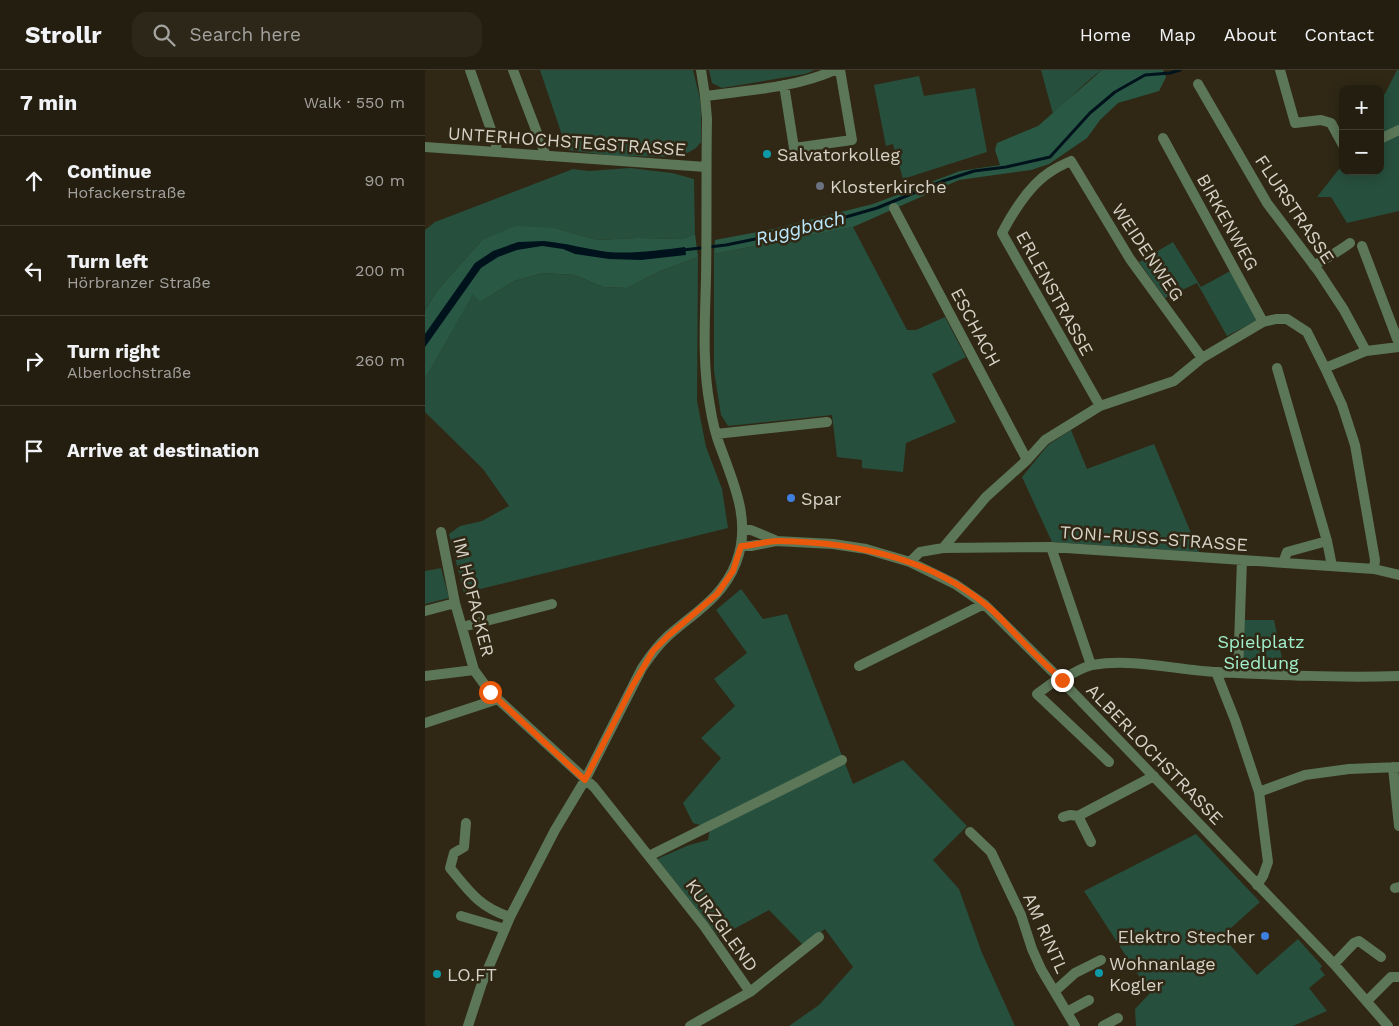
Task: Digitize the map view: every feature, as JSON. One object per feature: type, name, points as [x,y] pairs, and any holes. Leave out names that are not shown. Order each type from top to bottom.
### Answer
[{"type":"street","points":[[470,70],[496,144],[497,152]]},
{"type":"street","points":[[513,70],[546,156]]},
{"type":"street","points":[[468,1026],[481,983],[510,917],[555,830],[585,780],[633,685],[653,651],[717,594],[733,571],[741,546],[741,508],[738,494],[716,434],[707,388],[705,96],[701,70]]},
{"type":"street","points":[[705,96],[784,86],[819,77],[835,70]]},
{"type":"street","points":[[784,86],[794,148],[852,140],[840,70]]},
{"type":"street","points":[[1280,70],[1295,124],[1321,120],[1331,123],[1339,138]]},
{"type":"street","name":"FLURSTRASSE","points":[[1198,84],[1267,203],[1344,310],[1366,351]]},
{"type":"street","points":[[1384,137],[1399,130]]},
{"type":"street","name":"BIRKENWEG","points":[[1163,138],[1263,322]]},
{"type":"street","name":"UNTERHOCHSTEGSTRASSE","points":[[425,147],[706,167]]},
{"type":"street","name":"WEIDENWEG","points":[[1071,161],[1130,258],[1202,358]]},
{"type":"street","name":"ERLENSTRASSE","points":[[1071,161],[1049,172],[1037,183],[1012,213],[1002,233],[1100,406]]},
{"type":"street","name":"ESCHACH","points":[[895,208],[1027,460]]},
{"type":"street","points":[[1314,266],[1350,243]]},
{"type":"street","points":[[1325,368],[1366,351],[1399,346],[1362,246]]},
{"type":"street","points":[[943,548],[986,497],[1027,460],[1045,440],[1100,406],[1174,381],[1202,358],[1263,322],[1287,319],[1307,332],[1342,405],[1355,445],[1375,560],[1374,569]]},
{"type":"street","points":[[1277,368],[1327,541],[1332,566]]},
{"type":"street","points":[[716,434],[827,422]]},
{"type":"street","name":"ALBERLOCHSTRASSE","points":[[742,530],[751,530],[776,541]]},
{"type":"street","name":"IM HOFACKER","points":[[441,532],[455,603],[474,670]]},
{"type":"street","name":"ALBERLOCHSTRASSE","points":[[741,546],[776,541],[833,544],[866,549],[910,562],[955,584],[984,604],[1060,679],[1334,964],[1388,1026]]},
{"type":"street","points":[[1283,563],[1287,552],[1327,541]]},
{"type":"street","points":[[1051,547],[1091,665]]},
{"type":"street","name":"TONI-RUSS-STRASSE","points":[[910,562],[919,552],[943,548],[1051,547],[1374,569],[1399,575]]},
{"type":"street","points":[[1238,672],[1242,560]]},
{"type":"street","points":[[425,611],[455,603]]},
{"type":"street","points":[[462,627],[553,604]]},
{"type":"street","points":[[859,666],[984,604]]},
{"type":"street","points":[[1109,762],[1037,694],[1060,679],[1091,665],[1123,663],[1216,672],[1357,678],[1399,676]]},
{"type":"street","points":[[425,676],[474,670]]},
{"type":"street","name":"KURZGLEND","points":[[474,670],[490,692],[594,788],[704,926],[750,992],[819,937]]},
{"type":"street","points":[[1216,672],[1259,792],[1268,862],[1263,876],[1257,885]]},
{"type":"street","points":[[425,723],[498,699]]},
{"type":"street","points":[[649,856],[842,760]]},
{"type":"street","points":[[1259,792],[1305,775],[1349,769],[1396,767],[1399,826]]},
{"type":"street","points":[[1063,817],[1070,815],[1078,816],[1154,776]]},
{"type":"street","points":[[1078,816],[1091,842]]},
{"type":"street","points":[[467,823],[464,847],[454,853],[450,868],[477,900],[487,908],[510,917]]},
{"type":"street","name":"AM RINTL","points":[[970,832],[991,852],[1021,915],[1041,969],[1075,1026]]},
{"type":"street","points":[[461,916],[505,929]]},
{"type":"street","points":[[1334,964],[1353,943],[1359,941],[1381,956]]},
{"type":"street","points":[[1055,991],[1075,973],[1101,960]]},
{"type":"street","points":[[1367,1001],[1391,977],[1399,977]]},
{"type":"street","points":[[690,1026],[750,992]]},
{"type":"street","points":[[1067,1012],[1089,1000]]},
{"type":"street","points":[[1103,1026],[1118,1018]]},
{"type":"green space","points":[[540,70],[693,70],[700,99],[701,142],[696,148],[681,157],[616,156],[567,150]]},
{"type":"green space","points":[[709,70],[815,70],[805,74],[722,88],[712,83]]},
{"type":"green space","points":[[1041,70],[1102,70],[1053,114]]},
{"type":"green space","points":[[1102,70],[1163,70],[1166,77],[1159,91],[1118,103],[1100,120],[1087,138],[1049,164],[1031,170],[959,180],[853,227],[714,254],[715,240],[773,229],[873,204],[960,171],[1000,165],[995,150],[997,143],[1038,126]]},
{"type":"green space","points":[[1397,70],[1399,70],[1399,211],[1347,223],[1331,197],[1317,197],[1339,169],[1339,175],[1384,175],[1385,94]]},
{"type":"green space","points":[[919,76],[924,96],[975,88],[987,152],[903,179],[893,144],[886,146],[874,85]]},
{"type":"green space","points":[[630,168],[672,173],[694,179],[695,234],[683,239],[638,238],[597,240],[555,228],[482,240],[436,292],[425,311],[425,230],[435,222],[573,169],[589,171]]},
{"type":"green space","points":[[516,226],[555,228],[597,240],[638,238],[683,239],[695,234],[698,257],[658,272],[627,288],[603,287],[575,275],[543,273],[514,281],[480,302],[473,294],[425,379],[425,311],[436,292],[482,240]]},
{"type":"green space","points":[[853,227],[907,330],[916,330],[945,317],[966,357],[932,374],[956,422],[906,443],[903,472],[862,468],[862,460],[837,457],[832,415],[728,426],[721,415],[714,371],[714,254]]},
{"type":"green space","points":[[1173,242],[1201,287],[1234,269],[1257,317],[1256,321],[1227,336],[1197,283],[1165,298],[1139,262]]},
{"type":"green space","points":[[698,257],[697,401],[706,447],[722,489],[728,528],[464,593],[449,534],[460,526],[482,521],[509,506],[483,469],[425,412],[425,379],[473,293],[480,302],[514,281],[543,273],[575,275],[603,287],[627,288],[658,272]]},
{"type":"green space","points":[[1071,430],[1087,469],[1154,444],[1199,552],[1052,542],[1022,477],[1048,445]]},
{"type":"green space","points":[[441,568],[449,598],[425,604],[425,571]]},
{"type":"green space","points":[[741,589],[763,619],[787,614],[853,784],[903,760],[967,826],[933,860],[959,889],[982,953],[1015,1026],[789,1026],[819,1005],[853,967],[825,929],[803,945],[769,910],[719,937],[657,859],[689,845],[708,840],[710,828],[693,823],[683,803],[721,758],[701,738],[735,706],[714,679],[747,653],[716,610]]},
{"type":"green space","name":"Spielplatz Siedlung","points":[[1244,620],[1274,620],[1285,672],[1247,669],[1242,665]]},
{"type":"green space","points":[[1196,834],[1260,902],[1222,936],[1257,975],[1298,939],[1322,966],[1320,969],[1325,975],[1309,988],[1327,1011],[1293,1026],[1136,1026],[1135,1009],[1150,993],[1084,891]]},
{"type":"water","points":[[544,241],[608,252],[647,251],[685,247],[686,255],[641,260],[609,259],[575,254],[563,249],[542,246],[517,250],[498,257],[481,268],[425,347],[425,334],[475,263],[493,251],[518,242]]},
{"type":"waterway","name":"Ruggbach","points":[[683,250],[726,245],[804,229],[877,208],[943,181],[974,171],[1006,167],[1050,157],[1090,113],[1115,92],[1145,75],[1170,73],[1180,70]]},
{"type":"place","name":"Salvatorkolleg","points":[[767,154]]},
{"type":"place","name":"Klosterkirche","points":[[820,186]]},
{"type":"place","name":"Spar","points":[[791,498]]},
{"type":"place","name":"Elektro Stecher","points":[[1265,936]]},
{"type":"place","name":"Wohnanlage Kogler","points":[[1099,973]]},
{"type":"place","name":"LO.FT","points":[[437,974]]},
{"type":"route","points":[[490,692],[585,780],[633,685],[653,651],[668,636],[705,606],[726,584],[737,561],[741,546],[776,541],[833,544],[866,549],[910,562],[946,579],[970,593],[996,613],[1062,680]]}]
